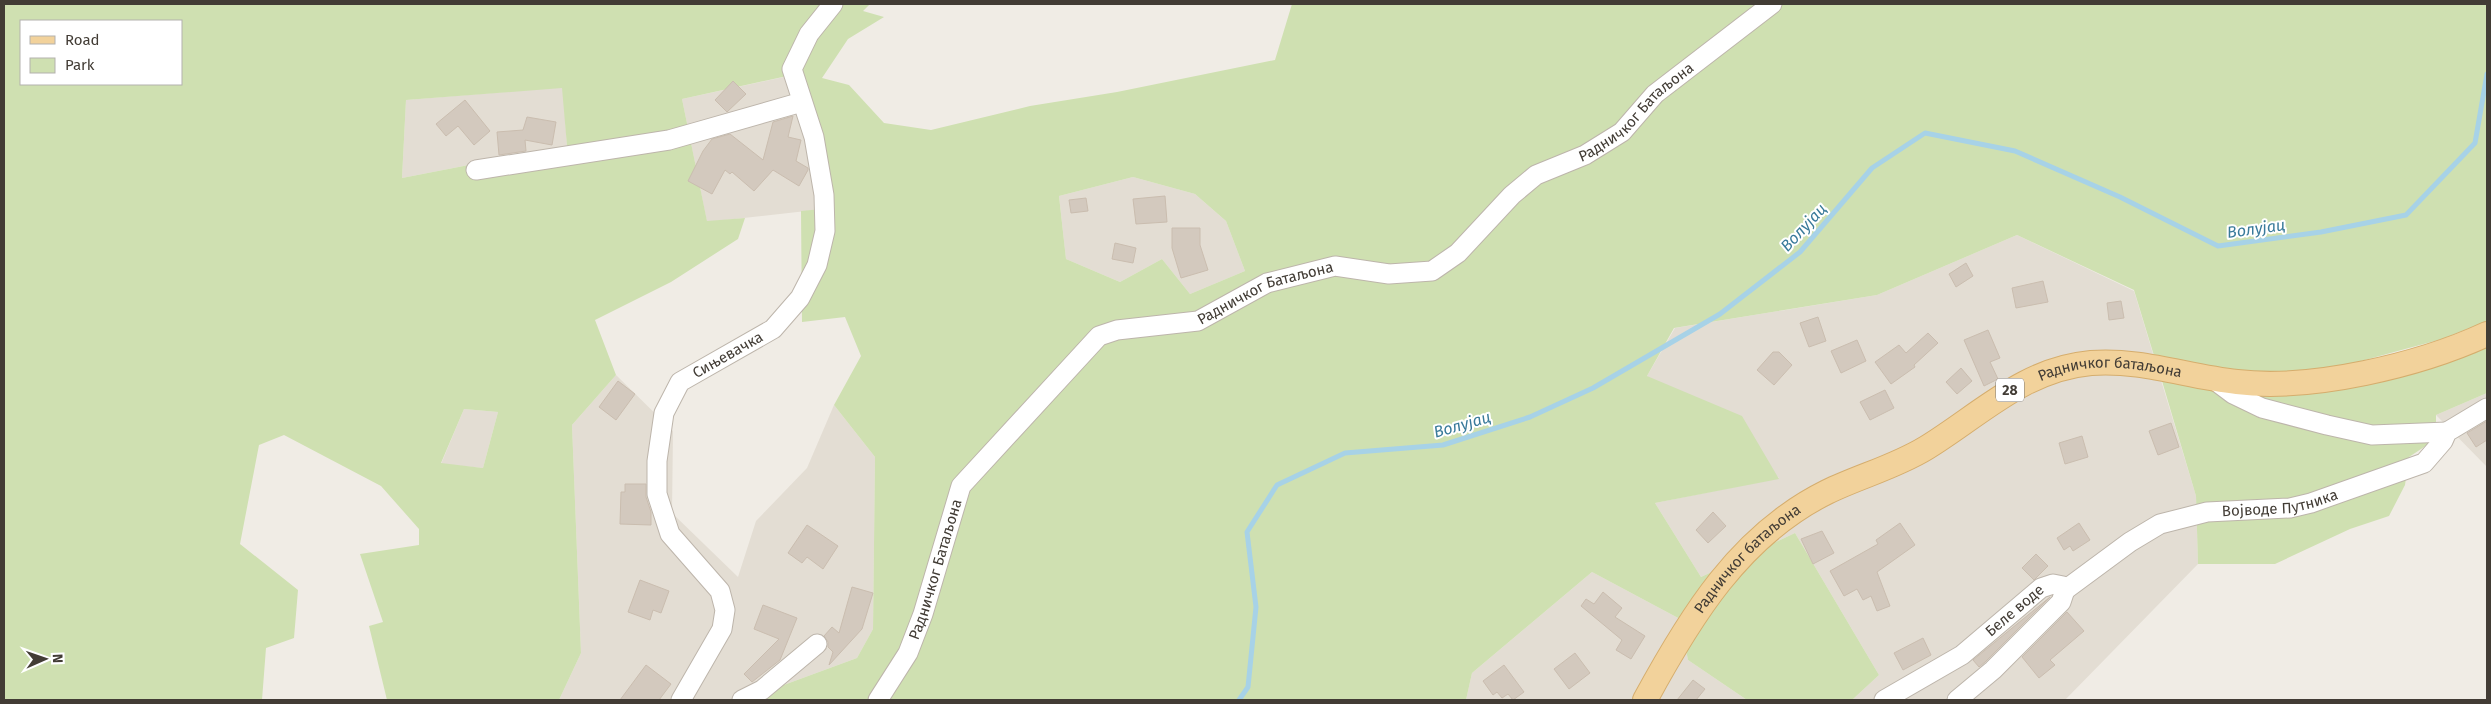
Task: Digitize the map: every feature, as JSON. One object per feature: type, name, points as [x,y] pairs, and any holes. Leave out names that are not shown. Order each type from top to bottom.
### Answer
[{"type":"main road","name":"Радничког батаљона","points":[[1645,700],[1682,633],[1723,576],[1748,548],[1812,500],[1914,455],[1998,397],[2043,374],[2088,363],[2114,362],[2149,366],[2212,379],[2263,384],[2358,374],[2394,366],[2454,348],[2487,334]]},
{"type":"street","name":"Сињевачка","points":[[681,700],[722,629],[725,610],[720,591],[670,534],[657,494],[657,461],[664,413],[680,382],[773,329],[800,298],[817,265],[825,231],[824,195],[814,137],[792,69],[808,34],[833,4]]},
{"type":"street","name":"Радничког Батаљона","points":[[878,700],[908,653],[914,638],[961,486],[1099,336],[1117,330],[1198,321],[1267,283],[1335,266],[1389,274],[1432,271],[1458,253],[1512,194],[1536,175],[1585,155],[1622,132],[1655,94],[1772,4]]},
{"type":"street","points":[[476,170],[669,140],[802,102]]},
{"type":"street","points":[[2212,379],[2233,394],[2262,408],[2327,425],[2372,435],[2447,432]]},
{"type":"street","name":"Војводе Путника","points":[[2065,590],[2130,542],[2160,524],[2207,512],[2290,508],[2311,503],[2424,463],[2443,440],[2447,432],[2487,408]]},
{"type":"street","name":"Беле воде","points":[[1884,700],[1962,655],[2041,588],[2058,584],[2065,590],[2061,602],[1993,670],[1957,700]]},
{"type":"street","points":[[742,700],[762,690],[818,644]]},
{"type":"shaded area","points":[[802,73],[833,208],[707,222],[682,99]]},
{"type":"shaded area","points":[[563,87],[567,146],[402,178],[406,100]]},
{"type":"shaded area","points":[[1133,177],[1195,194],[1226,221],[1245,271],[1190,294],[1162,259],[1120,282],[1066,259],[1059,196]]},
{"type":"shaded area","points":[[2017,235],[2134,291],[2196,496],[2198,564],[2065,700],[1852,700],[1879,675],[1795,533],[1701,577],[1655,503],[1779,478],[1647,376],[1675,328],[1877,295]]},
{"type":"shaded area","points":[[616,375],[673,431],[672,513],[738,577],[756,521],[807,468],[834,405],[875,457],[873,629],[857,658],[743,700],[559,700],[581,653],[572,425]]},
{"type":"shaded area","points":[[2487,393],[2487,467],[2436,415]]},
{"type":"shaded area","points":[[464,409],[498,412],[483,468],[441,464]]},
{"type":"shaded area","points":[[1592,572],[1680,619],[1688,660],[1747,700],[1466,700],[1472,673]]},
{"type":"green space","points":[[4,4],[870,4],[863,11],[884,17],[848,39],[822,78],[849,85],[884,123],[931,130],[1030,106],[1117,92],[1275,60],[1292,4],[2487,4],[2487,321],[2442,339],[2339,367],[2247,375],[2155,359],[2134,290],[2017,235],[1877,295],[1674,328],[1647,376],[1742,416],[1779,479],[1655,503],[1701,577],[1795,533],[1879,675],[1852,700],[1747,700],[1688,660],[1680,619],[1592,572],[1472,673],[1466,700],[743,700],[857,658],[873,629],[875,457],[834,405],[861,356],[845,317],[802,322],[801,211],[832,208],[801,73],[682,99],[707,221],[745,218],[738,239],[671,282],[595,320],[616,375],[572,425],[581,653],[559,700],[387,700],[369,626],[383,622],[360,554],[419,545],[419,529],[381,486],[284,435],[259,445],[240,544],[298,590],[294,638],[266,648],[262,700],[4,700]],"holes":[[[562,88],[567,146],[402,178],[406,100]],[[1133,177],[1195,194],[1226,221],[1245,271],[1190,294],[1162,259],[1120,282],[1066,259],[1059,196]],[[464,409],[498,412],[483,468],[441,463]]]},
{"type":"green space","points":[[2487,346],[2487,393],[2436,415],[2436,439],[2409,457],[2405,485],[2389,516],[2350,529],[2275,564],[2198,564],[2196,496],[2162,381],[2269,394]]},
{"type":"building","points":[[733,81],[746,94],[727,112],[715,100]]},
{"type":"building","points":[[465,100],[490,131],[474,145],[458,126],[446,136],[436,124]]},
{"type":"building","points":[[793,116],[788,137],[801,140],[796,161],[808,168],[799,186],[773,170],[754,191],[732,172],[730,174],[725,170],[712,194],[688,181],[703,151],[712,139],[730,134],[763,160],[773,122]]},
{"type":"building","points":[[527,117],[556,122],[552,145],[525,140],[526,151],[499,155],[497,132],[523,130]]},
{"type":"building","points":[[1165,196],[1167,222],[1136,224],[1133,199]]},
{"type":"building","points":[[1086,198],[1088,211],[1071,213],[1069,200]]},
{"type":"building","points":[[1172,228],[1200,228],[1200,245],[1208,270],[1181,278],[1172,248]]},
{"type":"building","points":[[1115,243],[1136,248],[1133,263],[1112,259]]},
{"type":"building","points":[[1966,263],[1973,276],[1956,287],[1949,274]]},
{"type":"building","points":[[2043,281],[2048,302],[2016,308],[2012,288]]},
{"type":"building","points":[[2121,301],[2124,318],[2109,320],[2107,303]]},
{"type":"building","points":[[1818,317],[1826,341],[1809,347],[1800,323]]},
{"type":"building","points":[[1988,330],[2000,358],[1990,362],[1998,379],[1984,386],[1964,340]]},
{"type":"building","points":[[1928,333],[1938,343],[1914,365],[1915,367],[1891,384],[1875,362],[1899,345],[1906,353]]},
{"type":"building","points":[[1857,340],[1866,361],[1841,373],[1831,351]]},
{"type":"building","points":[[1773,352],[1779,352],[1792,365],[1774,385],[1757,370]]},
{"type":"building","points":[[1961,368],[1972,381],[1957,394],[1946,382]]},
{"type":"building","points":[[618,381],[635,394],[616,420],[599,407]]},
{"type":"building","points":[[1885,390],[1894,408],[1870,420],[1860,402]]},
{"type":"building","points":[[2487,421],[2487,440],[2476,447],[2467,433]]},
{"type":"building","points":[[2171,423],[2179,447],[2158,455],[2149,431]]},
{"type":"building","points":[[2082,436],[2088,457],[2065,464],[2059,443]]},
{"type":"building","points":[[625,484],[646,484],[646,497],[651,512],[651,525],[620,524],[621,492],[625,492]]},
{"type":"building","points":[[1713,512],[1726,526],[1708,543],[1696,530]]},
{"type":"building","points":[[1900,523],[1915,545],[1877,572],[1890,606],[1877,611],[1871,596],[1863,600],[1857,589],[1844,596],[1830,571],[1878,544],[1876,540]]},
{"type":"building","points":[[2079,523],[2090,540],[2073,551],[2070,546],[2064,550],[2057,538]]},
{"type":"building","points":[[807,525],[838,546],[823,569],[807,557],[802,563],[788,553]]},
{"type":"building","points":[[1822,531],[1834,553],[1813,564],[1801,539]]},
{"type":"building","points":[[2036,554],[2048,566],[2034,580],[2022,568]]},
{"type":"building","points":[[640,580],[669,591],[661,613],[653,610],[650,620],[628,612]]},
{"type":"building","points":[[852,587],[873,593],[862,629],[829,665],[833,652],[828,647],[828,642],[824,636],[832,627],[839,633]]},
{"type":"building","points":[[1603,592],[1622,608],[1615,617],[1645,636],[1631,659],[1616,650],[1622,640],[1581,606],[1586,599],[1594,604]]},
{"type":"building","points":[[2050,597],[1985,662],[1979,667],[1973,660]]},
{"type":"building","points":[[763,605],[797,618],[780,660],[752,682],[744,674],[779,639],[754,629]]},
{"type":"building","points":[[2067,612],[2084,631],[2050,660],[2055,665],[2039,678],[2022,657]]},
{"type":"building","points":[[1923,638],[1931,655],[1903,670],[1894,653]]},
{"type":"building","points":[[1575,653],[1590,673],[1569,689],[1554,669]]},
{"type":"building","points":[[646,665],[671,684],[659,700],[620,700]]},
{"type":"building","points":[[1504,665],[1524,692],[1513,700],[1508,694],[1502,698],[1497,692],[1493,695],[1483,681]]},
{"type":"building","points":[[1693,680],[1705,689],[1696,700],[1677,700]]},
{"type":"waterway","name":"Волујац","points":[[1239,700],[1248,687],[1256,607],[1247,532],[1277,485],[1345,453],[1443,445],[1530,417],[1593,388],[1720,314],[1800,252],[1872,168],[1925,133],[2015,151],[2120,197],[2218,246],[2321,232],[2406,215],[2475,143],[2487,74]]}]
